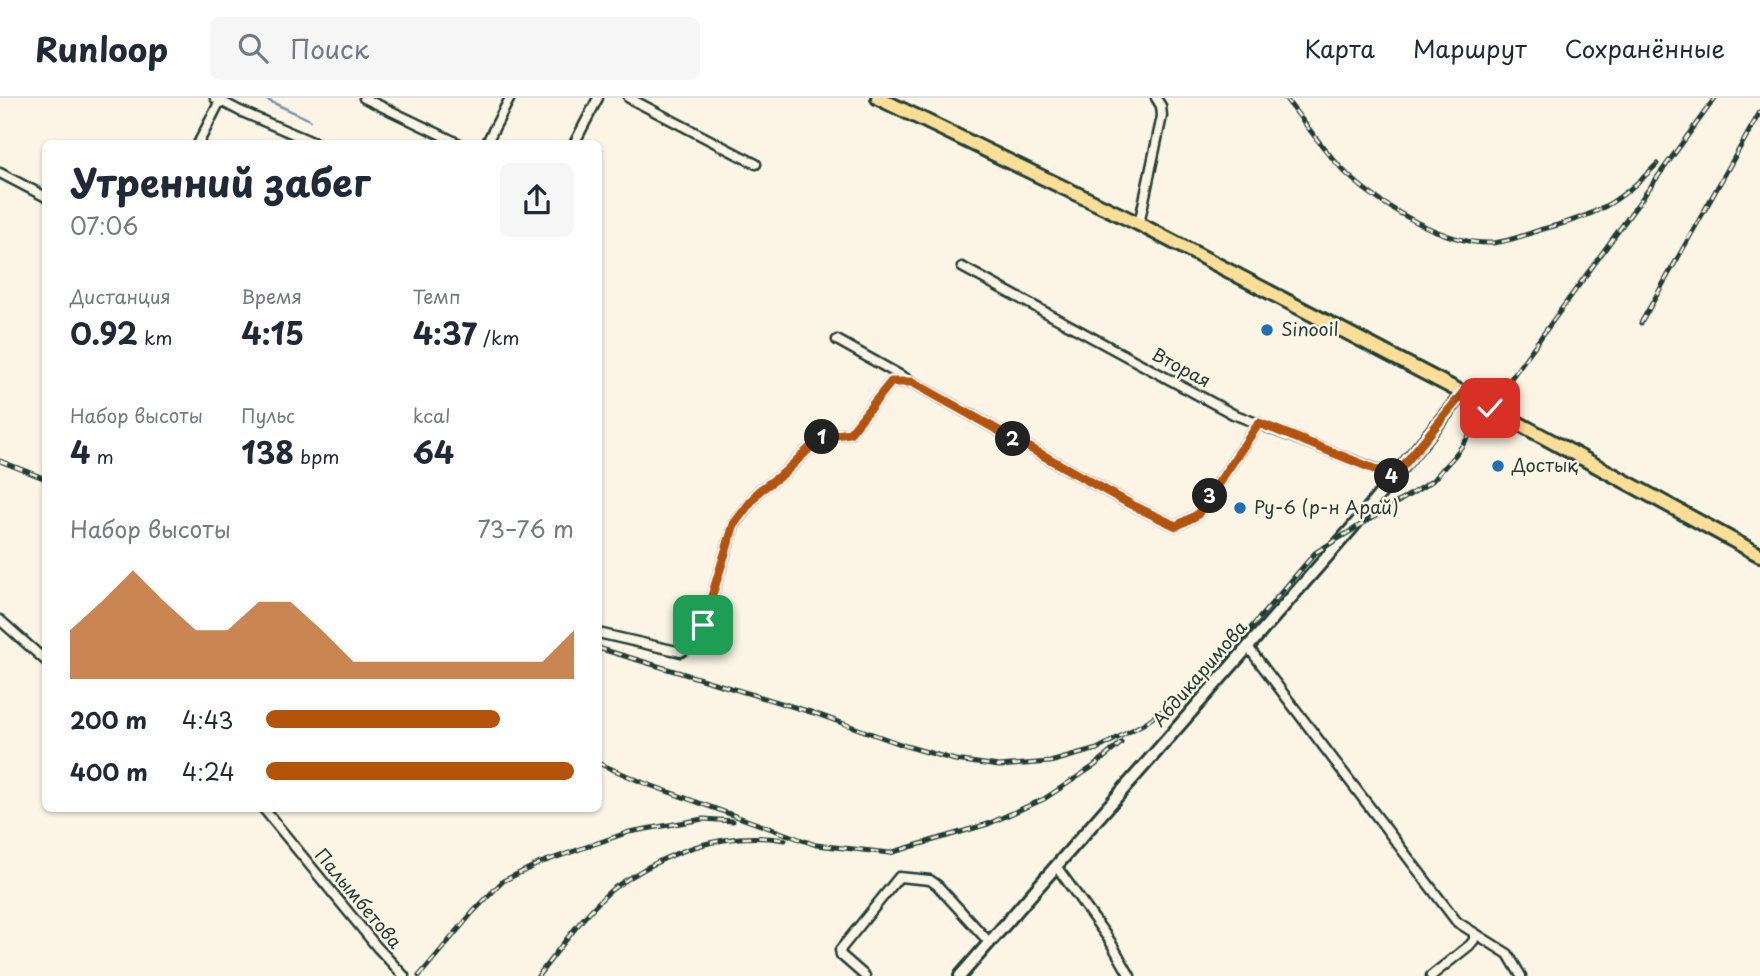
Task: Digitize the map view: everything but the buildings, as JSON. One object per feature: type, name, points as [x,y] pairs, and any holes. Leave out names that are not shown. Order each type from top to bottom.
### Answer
[{"type":"main road","points":[[877,98],[1139,224],[1463,393],[1760,555]]},
{"type":"main road","name":"Абдикаримова","points":[[960,976],[1248,647],[1463,393]]},
{"type":"street","points":[[364,98],[452,140]]},
{"type":"street","points":[[488,140],[510,98]]},
{"type":"street","points":[[575,140],[598,98]]},
{"type":"street","points":[[629,98],[755,164]]},
{"type":"street","points":[[1139,224],[1162,116],[1161,106],[1156,98]]},
{"type":"street","points":[[200,140],[217,99],[308,140]]},
{"type":"street","points":[[0,173],[42,195]]},
{"type":"street","name":"Вторая","points":[[962,267],[1233,414],[1394,477]]},
{"type":"street","points":[[837,340],[1130,504],[1176,526],[1197,515],[1259,423]]},
{"type":"street","points":[[602,634],[681,652],[695,643],[734,524],[759,491],[784,473],[821,437],[850,433],[891,382],[912,382]]},
{"type":"street","points":[[0,620],[42,657]]},
{"type":"street","points":[[1248,647],[1457,922],[1508,954],[1521,976]]},
{"type":"street","name":"Палымбетова","points":[[265,812],[404,976]]},
{"type":"street","points":[[1056,866],[1110,941],[1130,976]]},
{"type":"street","points":[[865,976],[841,956],[840,950],[899,877],[930,880],[937,885],[989,942]]},
{"type":"street","points":[[1431,976],[1470,946],[1474,933]]},
{"type":"waterway","points":[[263,98],[310,120]]},
{"type":"railway","points":[[1285,98],[1333,159],[1363,188],[1416,222],[1455,238],[1474,242],[1504,241],[1592,213],[1630,189],[1657,164]]},
{"type":"railway","points":[[602,649],[814,713],[906,746],[955,760],[999,766],[1050,762],[1097,749],[1145,723],[1180,698],[1226,657],[1315,553],[1432,481],[1456,454],[1715,98]]},
{"type":"railway","points":[[1641,323],[1760,112]]},
{"type":"railway","points":[[0,461],[42,477]]},
{"type":"railway","points":[[602,765],[644,783],[816,845],[890,853],[988,824],[1044,799],[1094,766],[1121,743]]},
{"type":"railway","points":[[419,976],[503,881],[540,863],[629,832],[703,819],[733,821]]},
{"type":"railway","points":[[538,976],[598,902],[610,891],[649,867],[685,850],[724,840],[785,840]]},
{"type":"place","name":"Sinooil","points":[[1267,330]]},
{"type":"place","name":"Достық","points":[[1498,466]]},
{"type":"place","name":"Ру-6 (р-н Арай)","points":[[1240,508]]},
{"type":"route","points":[[703,625],[734,524],[759,491],[784,473],[821,437],[850,433],[891,382],[912,382],[1130,504],[1176,526],[1197,515],[1259,423],[1394,477],[1463,393],[1490,408]]}]
